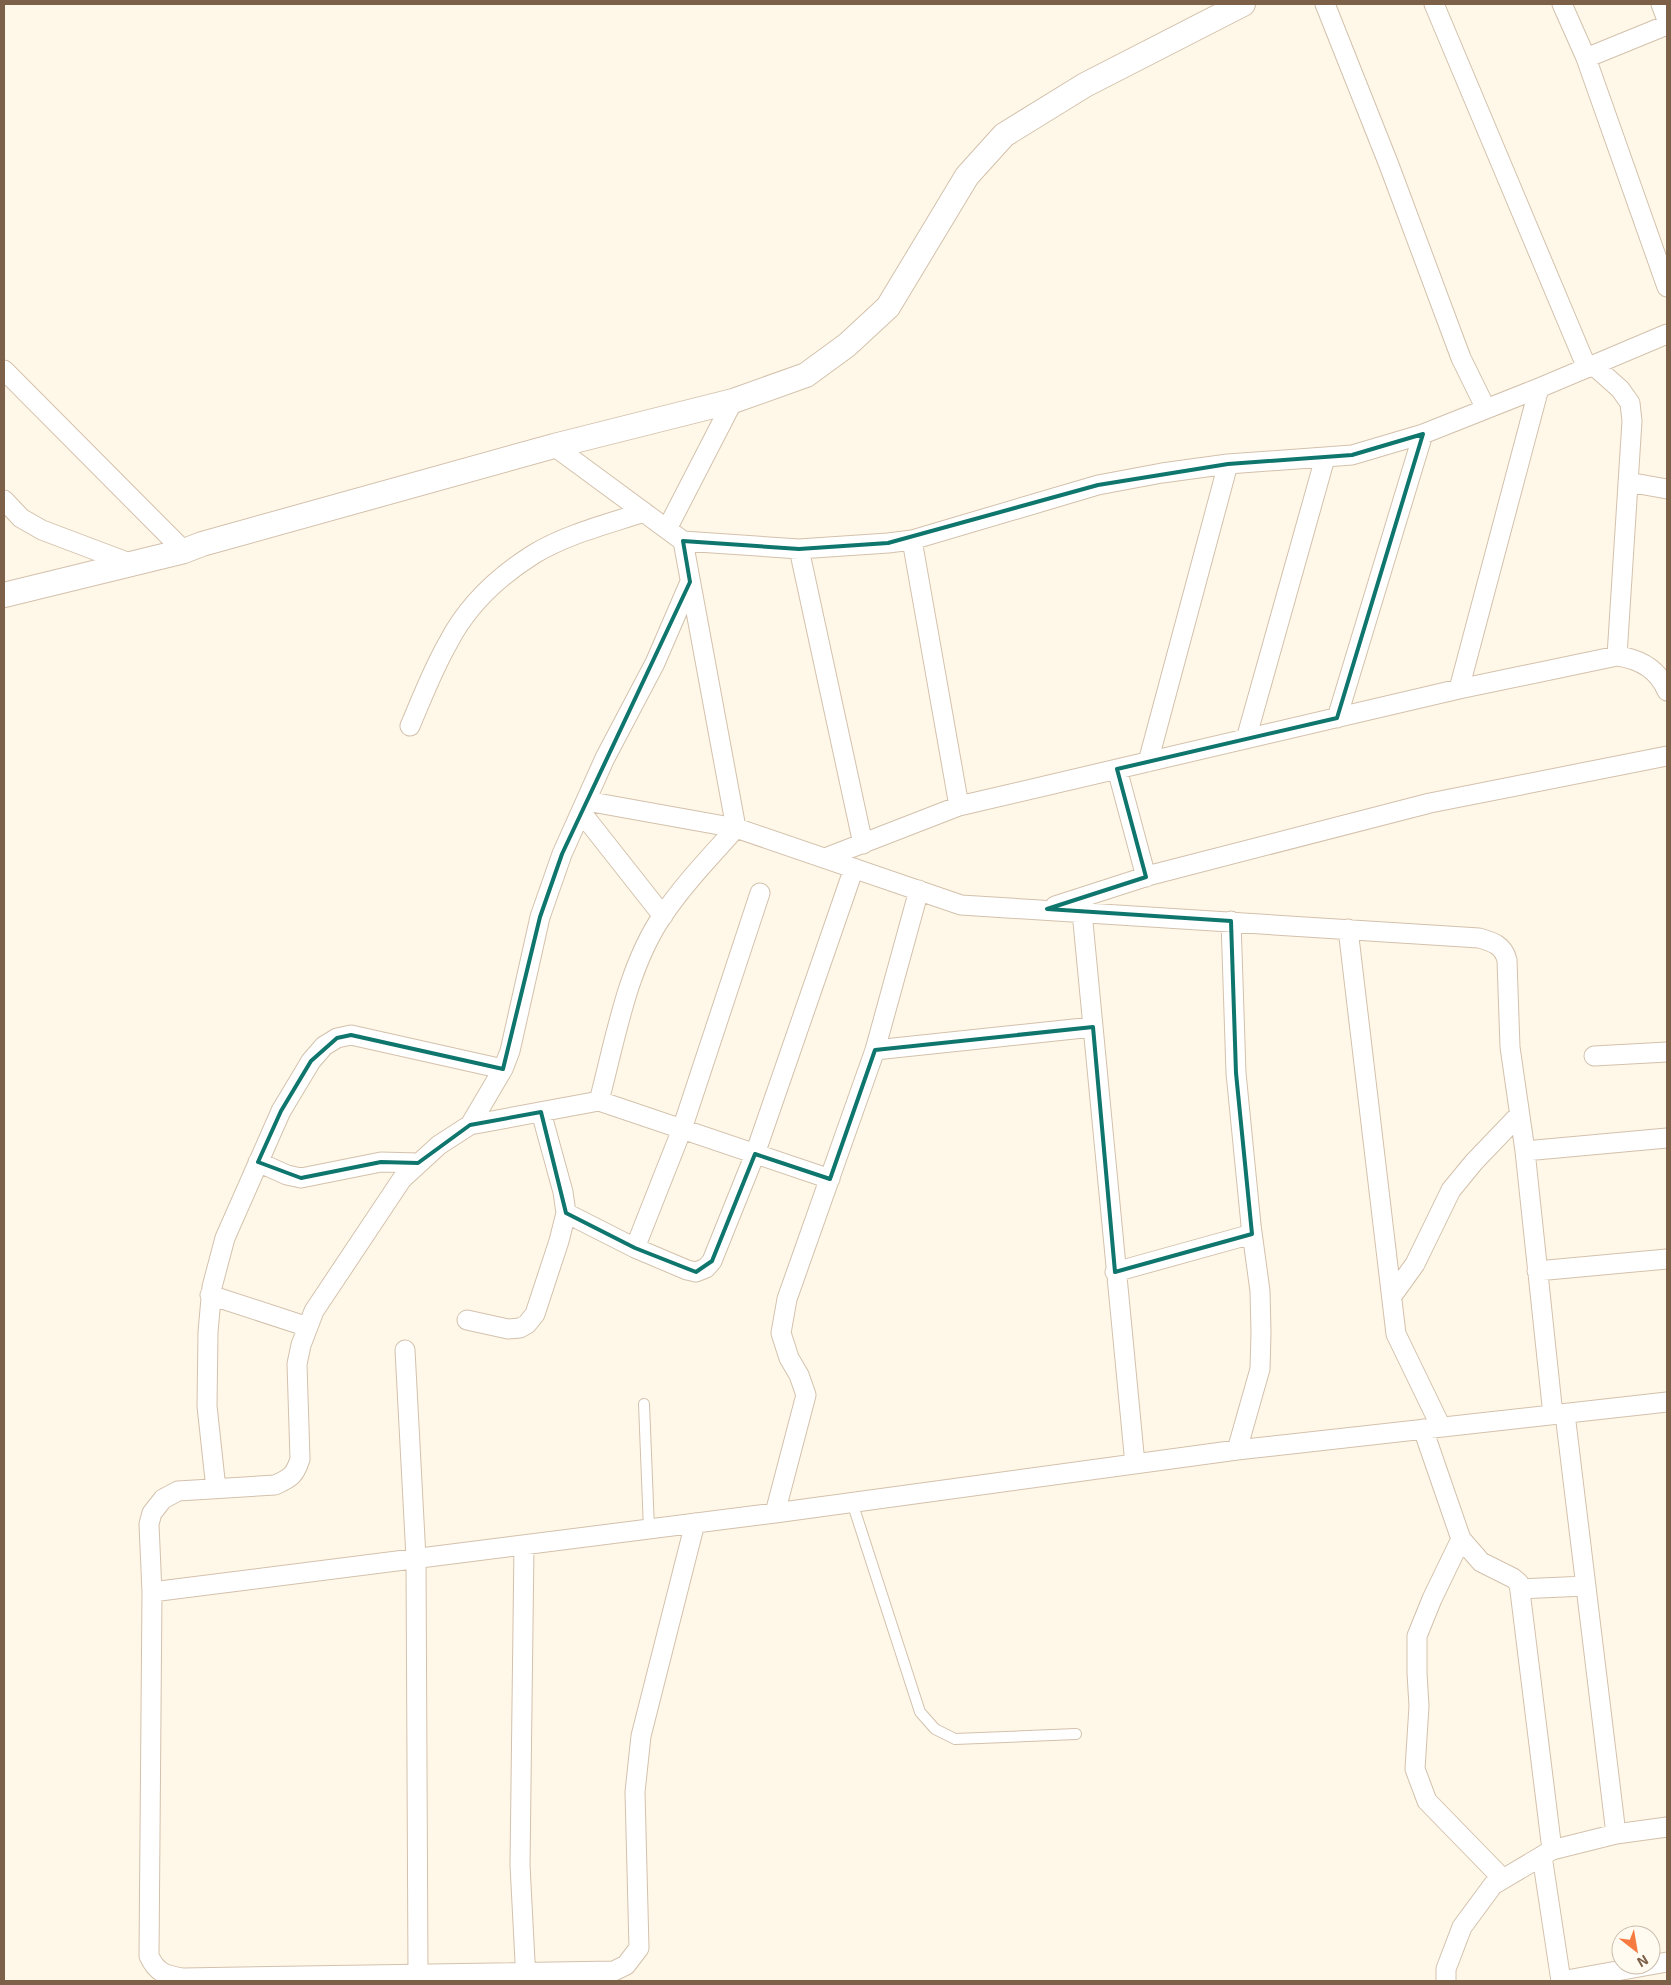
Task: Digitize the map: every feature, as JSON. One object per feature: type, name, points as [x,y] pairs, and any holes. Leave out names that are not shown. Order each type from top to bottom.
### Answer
[{"type":"street","points":[[4,596],[184,551],[202,544],[554,446],[733,400],[806,375],[846,345],[888,307],[967,176],[1004,135],[1085,85],[1243,4]]},
{"type":"street","points":[[1325,4],[1389,165],[1461,358],[1486,409]]},
{"type":"street","points":[[1434,4],[1590,367],[1620,388],[1630,403],[1632,420],[1617,656]]},
{"type":"street","points":[[1562,4],[1586,58],[1667,287]]},
{"type":"street","points":[[1661,4],[1667,20]]},
{"type":"street","points":[[1586,58],[1667,25]]},
{"type":"street","points":[[554,446],[683,541],[799,550],[888,543],[912,540],[1098,485],[1162,473],[1228,464],[1352,455],[1423,434],[1540,388],[1667,334]]},
{"type":"street","points":[[4,370],[184,551]]},
{"type":"street","points":[[1459,689],[1540,388]]},
{"type":"street","points":[[667,529],[733,400]]},
{"type":"street","points":[[1337,718],[1423,434]]},
{"type":"street","points":[[1246,739],[1325,458]]},
{"type":"street","points":[[1148,762],[1228,464]]},
{"type":"street","points":[[1628,482],[1667,489]]},
{"type":"street","points":[[4,500],[21,518],[42,530],[132,564]]},
{"type":"street","points":[[410,726],[448,642],[470,609],[493,585],[535,554],[570,538],[644,512]]},
{"type":"street","points":[[912,540],[959,806]]},
{"type":"street","points":[[683,541],[736,828]]},
{"type":"street","points":[[799,550],[862,844]]},
{"type":"street","points":[[470,1126],[504,1069],[516,1025],[540,917],[562,854],[605,758],[655,663],[690,582]]},
{"type":"street","points":[[825,858],[959,806],[1459,689],[1617,656],[1632,658],[1661,669],[1667,691]]},
{"type":"street","points":[[1044,910],[1146,876],[1430,803],[1667,756]]},
{"type":"street","points":[[1117,769],[1146,876]]},
{"type":"street","points":[[583,807],[736,828],[961,905],[1479,938],[1495,942],[1504,950],[1507,960],[1510,1047],[1525,1152],[1538,1271],[1586,1586],[1616,1834]]},
{"type":"street","points":[[583,807],[663,916]]},
{"type":"street","points":[[599,1101],[631,981],[663,916],[736,828]]},
{"type":"street","points":[[566,1213],[635,1248],[686,1270],[696,1272],[706,1268],[712,1261],[755,1154],[854,868]]},
{"type":"street","points":[[775,1512],[806,1395],[799,1375],[789,1358],[782,1333],[787,1299],[875,1050],[919,890]]},
{"type":"street","points":[[635,1248],[682,1130],[760,893]]},
{"type":"street","points":[[1082,912],[1136,1464]]},
{"type":"street","points":[[1231,921],[1236,1073],[1252,1234],[1260,1291],[1260,1369],[1237,1450]]},
{"type":"street","points":[[1348,929],[1396,1334],[1432,1428],[1460,1539],[1481,1562],[1513,1578],[1520,1588],[1561,1981],[1667,1962]]},
{"type":"street","points":[[875,1050],[1093,1027]]},
{"type":"street","points":[[216,1489],[207,1406],[210,1295],[226,1238],[258,1162],[280,1111],[310,1061],[324,1046],[336,1038],[351,1035],[504,1069]]},
{"type":"street","points":[[1594,1056],[1667,1052]]},
{"type":"street","points":[[695,1523],[641,1736],[635,1792],[639,1948],[626,1966],[614,1971],[525,1977],[418,1974],[182,1978],[168,1975],[154,1968],[149,1956],[152,1592],[149,1524],[152,1513],[163,1499],[178,1491],[275,1485],[289,1479],[296,1471],[300,1459],[297,1364],[301,1345],[314,1310],[402,1180],[439,1145],[470,1126],[599,1101],[830,1179]]},
{"type":"street","points":[[466,1320],[508,1329],[520,1328],[527,1324],[535,1314],[559,1241],[566,1213],[563,1192],[540,1112]]},
{"type":"street","points":[[1392,1296],[1414,1264],[1451,1190],[1474,1162],[1520,1115]]},
{"type":"street","points":[[1525,1152],[1667,1138]]},
{"type":"street","points":[[258,1162],[287,1175],[301,1178],[381,1162],[418,1163]]},
{"type":"street","points":[[1116,1272],[1252,1234]]},
{"type":"street","points":[[1538,1271],[1667,1259]]},
{"type":"street","points":[[210,1295],[308,1327]]},
{"type":"street","points":[[406,1350],[416,1558],[418,1974]]},
{"type":"street","points":[[152,1592],[695,1523],[1237,1450],[1667,1402]]},
{"type":"street","points":[[1460,1539],[1417,1636],[1419,1706],[1415,1769],[1427,1801],[1503,1879]]},
{"type":"street","points":[[524,1544],[520,1865],[525,1977]]},
{"type":"street","points":[[1520,1588],[1586,1586]]},
{"type":"street","points":[[1446,1981],[1446,1969],[1462,1927],[1493,1885],[1547,1853],[1616,1834],[1667,1828]]},
{"type":"lane","points":[[644,1404],[648,1529]]},
{"type":"lane","points":[[852,1502],[920,1712],[935,1729],[955,1739],[1076,1734]]},
{"type":"highlighted area","points":[[1423,434],[1337,718],[1117,769],[1146,877],[1047,909],[1231,921],[1236,1073],[1252,1234],[1115,1272],[1093,1027],[875,1050],[830,1179],[755,1154],[712,1261],[696,1272],[635,1248],[566,1213],[541,1112],[470,1125],[418,1163],[381,1162],[301,1178],[258,1162],[281,1111],[311,1061],[337,1038],[351,1035],[503,1069],[540,917],[562,854],[690,582],[683,541],[799,549],[888,543],[1098,485],[1228,464],[1352,455]]}]
